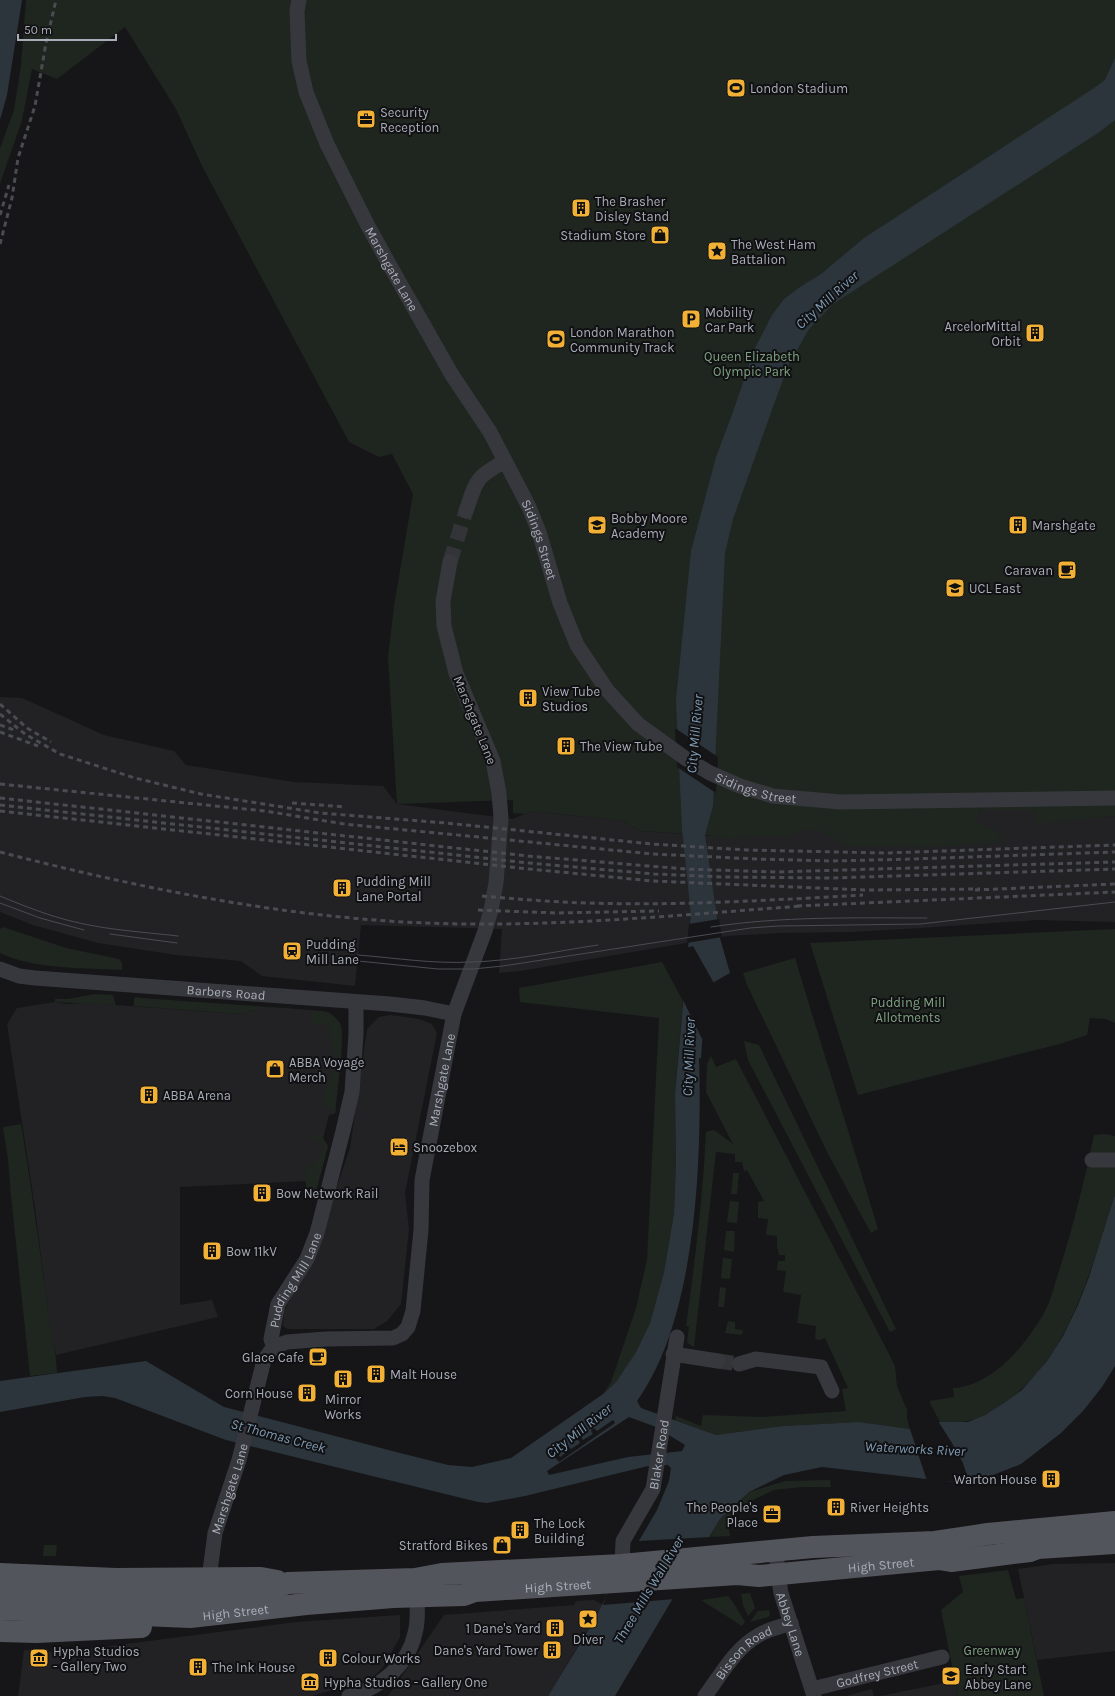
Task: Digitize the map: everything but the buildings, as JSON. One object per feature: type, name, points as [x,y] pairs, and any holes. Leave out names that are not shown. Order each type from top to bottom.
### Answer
[{"type":"main road","name":"High Street","points":[[0,1592],[30,1596],[120,1598],[198,1597],[260,1593],[288,1583],[416,1588],[443,1596],[698,1558],[813,1547],[935,1542],[988,1534],[1115,1522]]},
{"type":"main road","name":"High Street","points":[[620,1570],[687,1577],[737,1574],[759,1576],[939,1559],[951,1562],[1030,1551],[1038,1548],[1115,1543]]},
{"type":"main road","points":[[0,1574],[36,1577],[116,1579],[261,1578],[288,1583]]},
{"type":"main road","name":"High Street","points":[[0,1609],[190,1617],[305,1604],[416,1588]]},
{"type":"main road","points":[[0,1631],[36,1632],[135,1628],[190,1617]]},
{"type":"street","name":"Marshgate Lane","points":[[299,0],[297,11],[299,61],[306,92],[327,144],[367,224],[420,319],[452,375],[490,432],[505,461]]},
{"type":"street","points":[[466,511],[475,483],[482,474],[505,461]]},
{"type":"street","name":"Sidings Street","points":[[505,461],[529,507],[539,532],[560,603],[577,645],[607,690],[638,724],[685,758],[710,772],[740,786],[773,796],[840,802],[1115,798]]},
{"type":"street","name":"Marshgate Lane","points":[[209,1579],[215,1533],[243,1448],[264,1360],[269,1353],[274,1347],[287,1342],[326,1339],[390,1339],[402,1334],[408,1327],[413,1311],[421,1230],[422,1180],[454,1014],[486,931],[496,883],[501,818],[499,793],[493,761],[456,673],[444,626],[443,601],[450,562]]},
{"type":"street","name":"Barbers Road","points":[[0,969],[19,976],[47,980],[356,1002],[425,1008],[454,1014]]},
{"type":"street","name":"Pudding Mill Lane","points":[[274,1347],[271,1339],[278,1304],[307,1258],[317,1233],[343,1131],[352,1092],[356,1034],[356,1002]]},
{"type":"street","points":[[1092,1160],[1114,1160]]},
{"type":"street","name":"Blaker Road","points":[[620,1570],[623,1541],[653,1489],[673,1354],[677,1337]]},
{"type":"street","points":[[673,1354],[718,1361]]},
{"type":"street","points":[[739,1364],[756,1359],[821,1367],[832,1391]]},
{"type":"street","name":"Abbey Lane","points":[[776,1550],[781,1593],[813,1693]]},
{"type":"street","points":[[349,1696],[362,1693],[384,1681],[399,1665],[408,1652],[415,1634],[416,1588]]},
{"type":"street","name":"Bisson Road","points":[[705,1696],[741,1648],[750,1640],[760,1634],[791,1623]]},
{"type":"street","name":"Godfrey Street","points":[[813,1693],[942,1657]]},
{"type":"shaded area","points":[[0,697],[22,698],[104,735],[174,751],[186,765],[294,782],[383,786],[397,804],[512,819],[533,811],[623,821],[641,831],[712,836],[978,815],[981,810],[1034,810],[1035,815],[1079,819],[1115,816],[1115,922],[1037,920],[851,932],[779,933],[728,936],[520,971],[499,973],[502,929],[361,925],[355,986],[262,976],[241,961],[176,955],[98,943],[33,925],[0,912]]},
{"type":"shaded area","points":[[55,1002],[67,1004],[88,1003],[240,1014],[270,1007],[324,1011],[330,1013],[340,1023],[342,1031],[341,1060],[335,1114],[329,1115],[323,1138],[328,1146],[316,1191],[306,1188],[306,1181],[180,1187],[180,1305],[212,1300],[218,1317],[56,1355],[50,1327],[35,1208],[7,1024],[17,1008]]},
{"type":"shaded area","points":[[390,1015],[419,1019],[432,1024],[437,1033],[405,1193],[409,1229],[401,1304],[387,1321],[374,1329],[288,1329],[283,1326],[284,1312],[292,1294],[310,1264],[350,1148],[367,1029],[379,1017]]},
{"type":"shaded area","points":[[1115,1563],[1115,1651],[1037,1660],[1018,1569],[1053,1564]]},
{"type":"shaded area","points":[[594,1600],[603,1605],[548,1696],[388,1696],[444,1615],[574,1605],[576,1601]]},
{"type":"shaded area","points":[[400,1615],[400,1637],[383,1667],[371,1679],[312,1696],[18,1696],[24,1650],[79,1654],[79,1650],[296,1622]]},
{"type":"shaded area","name":"Early Start Abbey Lane","points":[[952,1669],[958,1696],[880,1696],[944,1683]]},
{"type":"shaded area","points":[[872,1689],[874,1696],[846,1696]]},
{"type":"green space","name":"Queen Elizabeth Olympic Park","points":[[26,0],[1115,0],[1115,816],[1035,824],[1034,810],[981,810],[975,822],[997,830],[1002,842],[931,847],[847,846],[821,831],[806,830],[784,836],[753,836],[732,839],[705,835],[641,831],[623,821],[533,811],[525,814],[513,813],[513,800],[397,804],[388,657],[394,606],[413,494],[392,454],[379,457],[349,442],[202,166],[176,109],[125,27],[57,79],[32,69],[22,120],[0,184],[0,148],[14,110],[21,65]]},
{"type":"green space","points":[[3,927],[66,948],[119,959],[122,963],[122,970],[60,967],[27,962],[13,958],[0,953],[0,929]]},
{"type":"green space","name":"Pudding Mill Allotments","points":[[1115,929],[1115,1023],[1106,1019],[1090,1018],[1087,1035],[1063,1043],[858,1095],[810,943]]},
{"type":"green space","points":[[795,958],[878,1229],[871,1233],[828,1154],[747,985],[743,973]]},
{"type":"green space","points":[[662,962],[683,1001],[675,1094],[676,1162],[674,1213],[664,1272],[650,1323],[636,1352],[616,1382],[603,1394],[611,1382],[636,1308],[647,1260],[659,1018],[520,1002],[519,988]]},
{"type":"green space","points":[[95,994],[113,995],[116,1005],[55,1002],[55,999],[68,999]]},
{"type":"green space","points":[[136,997],[270,1007],[240,1014],[134,1006],[134,999]]},
{"type":"green space","points":[[311,1011],[323,1012],[337,1019],[340,1025],[342,1040],[341,1060],[332,1051],[328,1023],[312,1026]]},
{"type":"green space","points":[[744,1041],[759,1045],[896,1329],[890,1332],[748,1060]]},
{"type":"green space","points":[[711,1056],[716,1067],[736,1059],[895,1366],[897,1386],[907,1410],[907,1419],[910,1429],[859,1422],[783,1426],[716,1435],[675,1420],[676,1416],[701,1426],[703,1415],[762,1417],[846,1411],[842,1389],[848,1388],[825,1338],[820,1340],[815,1339],[816,1326],[797,1323],[801,1295],[783,1292],[786,1271],[777,1270],[777,1268],[778,1261],[785,1261],[785,1255],[779,1255],[777,1236],[766,1235],[768,1219],[758,1218],[758,1202],[764,1201],[747,1170],[744,1171],[742,1162],[735,1162],[735,1154],[716,1152],[694,1347],[687,1343],[689,1327],[686,1326],[703,1181],[706,1132],[714,1130],[733,1144],[706,1092],[707,1064]]},
{"type":"green space","points":[[332,1072],[339,1072],[335,1114],[322,1100]]},
{"type":"green space","points":[[21,1124],[32,1191],[57,1373],[30,1376],[8,1159],[3,1127]]},
{"type":"green space","points":[[315,1134],[324,1134],[323,1138],[328,1146],[316,1191],[306,1188],[305,1167],[310,1164],[314,1165],[324,1146],[310,1138]]},
{"type":"green space","points":[[1105,1134],[1115,1136],[1114,1201],[1079,1301],[1058,1342],[1046,1362],[1031,1380],[1015,1395],[995,1409],[968,1421],[940,1422],[929,1401],[954,1397],[953,1388],[981,1380],[995,1371],[1007,1361],[1029,1337],[1045,1311],[1051,1298],[1069,1239],[1094,1135]]},
{"type":"green space","points":[[733,1173],[739,1173],[737,1194],[731,1194]]},
{"type":"green space","points":[[730,1201],[739,1202],[737,1223],[727,1222]]},
{"type":"green space","points":[[726,1231],[735,1231],[734,1252],[724,1250]]},
{"type":"green space","points":[[723,1258],[732,1259],[730,1279],[721,1278]]},
{"type":"green space","points":[[720,1287],[726,1288],[724,1307],[718,1307]]},
{"type":"green space","points":[[728,1321],[735,1322],[735,1329],[743,1330],[742,1335],[725,1333]]},
{"type":"green space","points":[[830,1480],[831,1487],[802,1487],[774,1490],[747,1503],[739,1509],[728,1524],[730,1536],[710,1537],[720,1519],[749,1492],[785,1481]]},
{"type":"green space","points":[[44,1545],[57,1545],[56,1556],[43,1556]]},
{"type":"green space","name":"Greenway","points":[[1008,1570],[1016,1599],[1024,1598],[1044,1696],[958,1696],[941,1610],[963,1592],[959,1576]]},
{"type":"green space","points":[[750,1593],[755,1608],[748,1616],[743,1605],[741,1594]]},
{"type":"green space","points":[[728,1596],[745,1622],[742,1626],[701,1600]]},
{"type":"green space","points":[[769,1610],[770,1615],[768,1617],[750,1622],[758,1611]]},
{"type":"water","points":[[0,0],[22,0],[7,95],[0,120]]},
{"type":"water","points":[[1115,58],[1115,120],[1098,133],[833,304],[809,329],[789,364],[733,519],[725,553],[713,806],[705,835],[720,938],[730,973],[714,982],[702,1043],[701,1058],[699,1058],[700,1098],[697,1189],[692,1236],[684,1282],[672,1326],[657,1367],[637,1401],[641,1408],[716,1435],[783,1426],[859,1422],[910,1429],[940,1422],[968,1422],[985,1415],[1022,1390],[1047,1361],[1063,1336],[1078,1305],[1089,1277],[1115,1195],[1115,1366],[1102,1387],[1083,1411],[1061,1433],[1021,1464],[970,1484],[822,1467],[784,1475],[749,1492],[720,1519],[615,1696],[548,1696],[594,1621],[606,1597],[657,1510],[669,1481],[671,1468],[668,1465],[648,1466],[525,1496],[487,1503],[226,1440],[115,1398],[102,1396],[85,1397],[0,1412],[0,1381],[146,1361],[224,1407],[448,1465],[472,1467],[511,1458],[603,1394],[616,1382],[636,1352],[650,1323],[664,1272],[674,1213],[676,1162],[675,1094],[691,915],[682,829],[676,700],[691,551],[716,457],[754,350],[772,315],[784,299],[821,274],[864,238],[1105,80]],"holes":[[[629,1417],[656,1427],[685,1445],[682,1451],[628,1457],[549,1475],[547,1471]]]},
{"type":"pier","points":[[675,728],[718,757],[716,793],[677,767]]},
{"type":"pier","points":[[719,919],[722,937],[687,943],[689,924]]},
{"type":"pier","points":[[693,946],[715,985],[704,1043],[682,998],[686,948]]},
{"type":"pier","points":[[613,1420],[615,1423],[559,1462],[554,1456],[558,1454],[560,1457],[567,1452],[565,1448],[568,1446],[571,1449],[580,1443],[578,1439],[581,1437],[583,1440],[593,1434],[591,1431],[594,1428],[597,1431]]},
{"type":"pier","points":[[938,1421],[963,1463],[969,1482],[927,1481],[909,1426]]},
{"type":"pier","points":[[710,1537],[675,1599],[603,1605],[606,1597],[638,1541]]},
{"type":"tunnel","points":[[450,562],[466,511]]},
{"type":"tunnel","points":[[718,1361],[739,1364]]},
{"type":"tram line","points":[[0,896],[46,914],[87,925],[178,936]]},
{"type":"tram line","points":[[358,961],[438,969],[473,969],[503,966],[750,928],[778,926],[920,924],[1115,902]]},
{"type":"tram line","points":[[0,903],[40,918],[84,930]]},
{"type":"tram line","points":[[711,927],[738,923],[792,919],[927,918]]},
{"type":"tram line","points":[[110,934],[177,943]]},
{"type":"tram line","points":[[358,955],[429,961],[471,962],[519,958],[598,945]]},
{"type":"railway","points":[[0,244],[12,198],[18,158],[35,106],[46,43],[56,0]]},
{"type":"railway","points":[[0,215],[9,185]]},
{"type":"railway","points":[[0,704],[27,728],[51,742]]},
{"type":"railway","points":[[0,714],[25,734],[60,754],[135,778],[201,794],[320,813],[446,823],[652,844],[746,850],[886,853],[1115,845]]},
{"type":"railway","points":[[0,725],[17,731]]},
{"type":"railway","points":[[0,732],[38,746]]},
{"type":"railway","points":[[0,784],[265,811],[344,824],[653,854],[833,861],[1115,852]]},
{"type":"railway","points":[[0,798],[528,856],[685,869],[776,872],[1115,862]]},
{"type":"railway","points":[[292,803],[346,807]]},
{"type":"railway","points":[[0,805],[529,863],[654,874],[723,877],[831,878],[1115,869]]},
{"type":"railway","points":[[0,811],[529,869],[653,881],[865,890],[980,889]]},
{"type":"railway","points":[[0,852],[158,889],[211,899],[371,920],[425,923],[519,924],[614,920],[802,906]]},
{"type":"railway","points":[[975,890],[1115,884]]},
{"type":"railway","points":[[797,906],[1115,892]]},
{"type":"railway","points":[[482,896],[574,903],[656,904],[863,895]]},
{"type":"railway","points":[[478,910],[556,913],[659,911]]},
{"type":"place","name":"London Stadium","points":[[736,88]]},
{"type":"place","name":"Security Reception","points":[[366,119]]},
{"type":"place","name":"The Brasher Disley Stand","points":[[581,208]]},
{"type":"place","name":"Stadium Store","points":[[660,235]]},
{"type":"place","name":"The West Ham Battalion","points":[[717,251]]},
{"type":"place","name":"Mobility Car Park","points":[[691,319]]},
{"type":"place","name":"ArcelorMittal Orbit","points":[[1035,333]]},
{"type":"place","name":"London Marathon Community Track","points":[[556,339]]},
{"type":"place","name":"Bobby Moore Academy","points":[[597,525]]},
{"type":"place","name":"Marshgate","points":[[1018,525]]},
{"type":"place","name":"Caravan","points":[[1067,570]]},
{"type":"place","name":"UCL East","points":[[955,588]]},
{"type":"place","name":"View Tube Studios","points":[[528,698]]},
{"type":"place","name":"The View Tube","points":[[566,746]]},
{"type":"place","name":"Pudding Mill Lane Portal","points":[[342,888]]},
{"type":"place","name":"Pudding Mill Lane","points":[[292,951]]},
{"type":"place","name":"ABBA Voyage Merch","points":[[275,1069]]},
{"type":"place","name":"ABBA Arena","points":[[149,1095]]},
{"type":"place","name":"Snoozebox","points":[[399,1147]]},
{"type":"place","name":"Bow Network Rail","points":[[262,1193]]},
{"type":"place","name":"Bow 11kV","points":[[212,1251]]},
{"type":"place","name":"Glace Cafe","points":[[318,1357]]},
{"type":"place","name":"Malt House","points":[[376,1374]]},
{"type":"place","name":"Mirror Works","points":[[343,1379]]},
{"type":"place","name":"Corn House","points":[[307,1393]]},
{"type":"place","name":"Warton House","points":[[1051,1479]]},
{"type":"place","name":"River Heights","points":[[836,1507]]},
{"type":"place","name":"The People's Place","points":[[772,1514]]},
{"type":"place","name":"The Lock Building","points":[[520,1530]]},
{"type":"place","name":"Stratford Bikes","points":[[502,1545]]},
{"type":"place","name":"Diver","points":[[588,1619]]},
{"type":"place","name":"1 Dane's Yard","points":[[555,1628]]},
{"type":"place","name":"Dane's Yard Tower","points":[[552,1650]]},
{"type":"place","name":"Hypha Studios - Gallery Two","points":[[39,1658]]},
{"type":"place","name":"Colour Works","points":[[328,1658]]},
{"type":"place","name":"The Ink House","points":[[198,1667]]},
{"type":"place","name":"Early Start Abbey Lane","points":[[951,1676]]},
{"type":"place","name":"Hypha Studios - Gallery One","points":[[310,1682]]},
{"type":"water label","name":"City Mill River","points":[[827,300]]},
{"type":"water label","name":"City Mill River","points":[[695,734]]},
{"type":"water label","name":"City Mill River","points":[[689,1057]]},
{"type":"water label","name":"City Mill River","points":[[579,1431]]},
{"type":"water label","name":"St Thomas Creek","points":[[278,1436]]},
{"type":"water label","name":"Waterworks River","points":[[915,1449]]},
{"type":"water label","name":"Three Mills Wall River","points":[[649,1590]]}]
